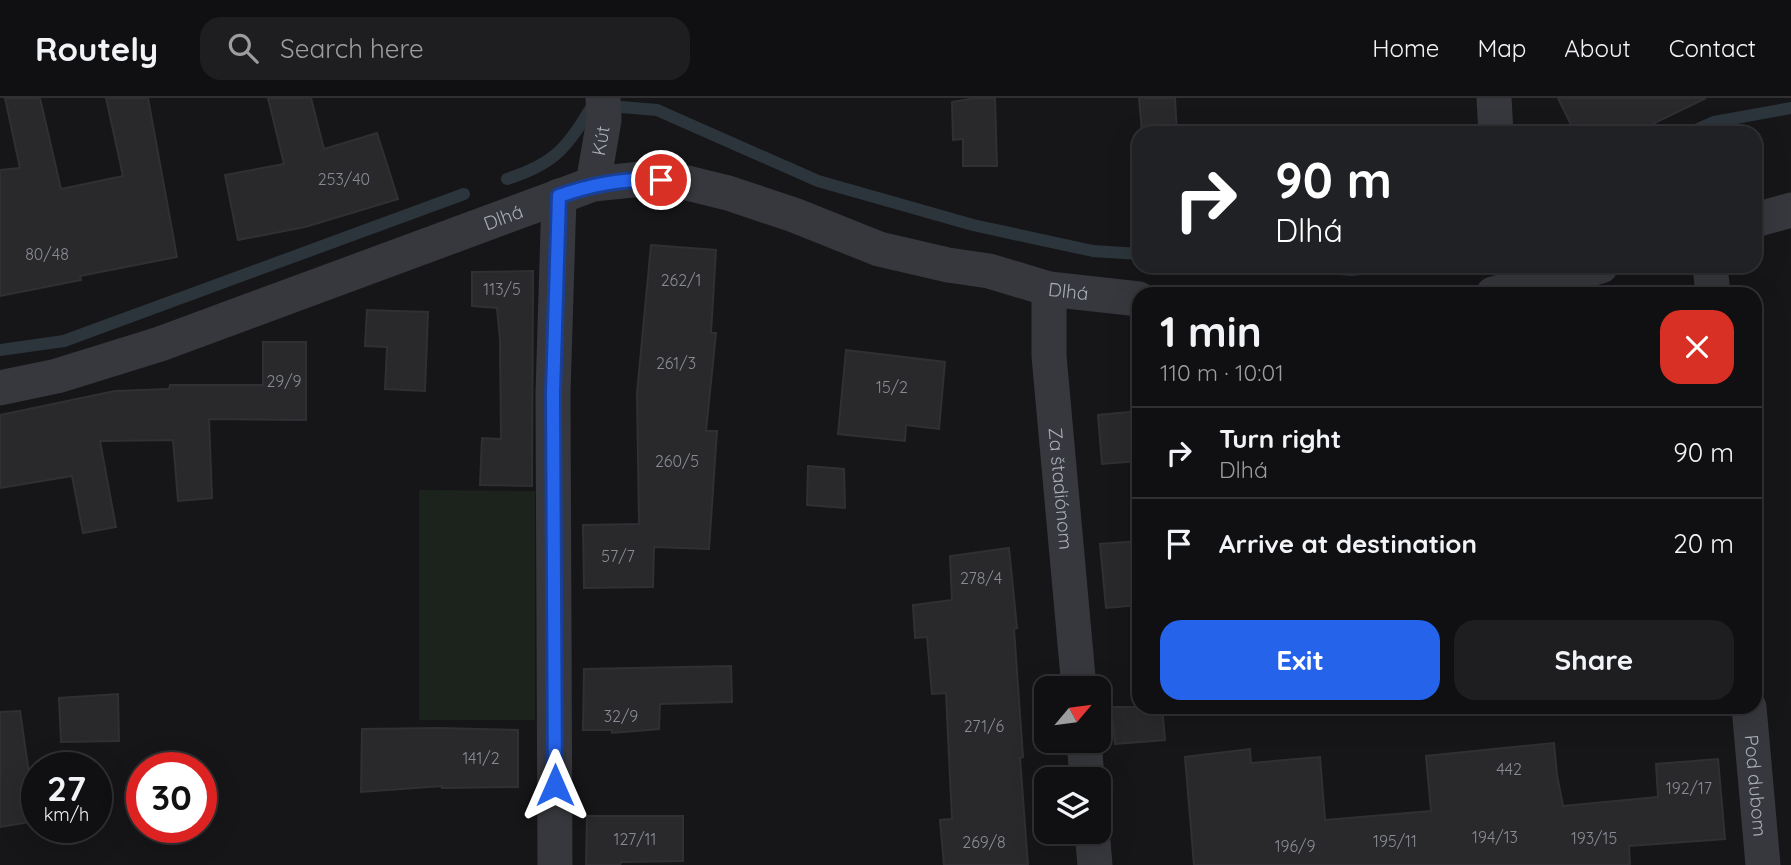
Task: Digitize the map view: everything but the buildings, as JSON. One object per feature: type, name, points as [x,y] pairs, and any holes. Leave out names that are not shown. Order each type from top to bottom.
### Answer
[{"type":"street","points":[[1494,98],[1496,126]]},
{"type":"street","name":"Kút","points":[[593,184],[603,109]]},
{"type":"street","name":"Dlhá","points":[[0,388],[57,376],[160,344],[593,184],[642,178],[680,181],[755,202],[879,249],[948,265],[989,271],[1049,289],[1132,298]]},
{"type":"street","points":[[555,865],[553,393],[559,196]]},
{"type":"street","points":[[1762,218],[1791,210]]},
{"type":"street","points":[[1499,284],[1561,273]]},
{"type":"street","name":"Za štadiónom","points":[[1049,289],[1049,356],[1078,676]]},
{"type":"street","name":"Pod dubom","points":[[1750,714],[1763,865]]},
{"type":"street","points":[[1093,844],[1095,865]]},
{"type":"shaded area","points":[[419,490],[535,491],[535,720],[419,720]]},
{"type":"waterway","points":[[507,179],[535,168],[556,154],[573,136],[589,111],[621,107],[657,110],[818,181],[973,225],[1093,251],[1132,254]]},
{"type":"waterway","points":[[1705,126],[1791,108]]},
{"type":"waterway","points":[[0,350],[64,341],[464,194]]},
{"type":"route","points":[[555,785],[553,393],[559,196],[593,184],[642,178],[661,180]]}]
